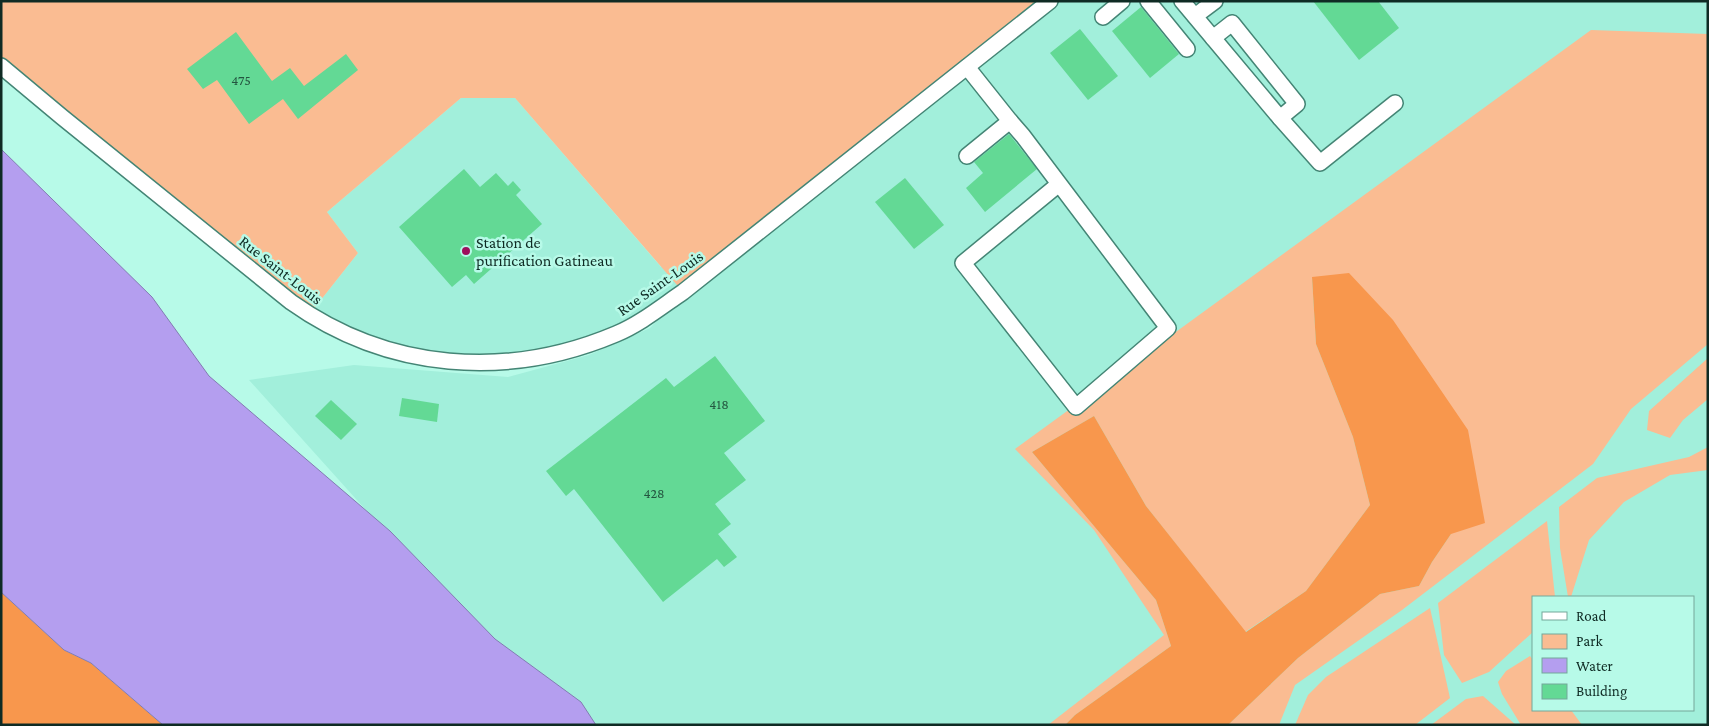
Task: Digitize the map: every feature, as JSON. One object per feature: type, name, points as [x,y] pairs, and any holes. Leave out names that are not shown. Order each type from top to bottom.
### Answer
[{"type":"street","name":"Rue Saint-Louis","points":[[1,66],[76,129],[291,302],[319,322],[348,336],[378,347],[427,359],[470,363],[519,360],[544,356],[617,334],[634,325],[683,292],[1050,1]]},
{"type":"street","points":[[1103,18],[1122,1]]},
{"type":"street","points":[[1148,1],[1187,49]]},
{"type":"street","points":[[1182,1],[1320,163],[1395,103]]},
{"type":"street","points":[[1195,16],[1215,1]]},
{"type":"street","points":[[1213,38],[1232,24],[1297,104],[1280,118]]},
{"type":"street","points":[[967,67],[1059,184],[1168,328],[1076,407],[963,263],[1059,184]]},
{"type":"street","points":[[967,156],[1010,121]]},
{"type":"shaded area","points":[[1050,1],[1708,1],[1708,725],[548,725],[391,538],[249,380],[354,365],[508,377],[589,355],[650,328],[681,295],[568,350],[427,359],[309,315],[358,253],[327,212],[461,98],[515,98],[661,267]]},
{"type":"shaded area","points":[[1349,273],[1393,320],[1468,430],[1485,523],[1451,534],[1432,562],[1419,586],[1380,594],[1298,658],[1228,725],[1065,725],[1075,715],[1171,646],[1156,600],[1032,452],[1094,416],[1146,506],[1246,632],[1306,591],[1370,505],[1353,437],[1316,344],[1312,277]]},
{"type":"shaded area","points":[[1,592],[64,650],[91,663],[163,725],[1,725]]},
{"type":"green space","points":[[1,1],[1050,1],[683,292],[515,98],[461,98],[327,212],[358,253],[309,315],[1,66]]},
{"type":"green space","points":[[1591,30],[1708,34],[1708,344],[1631,409],[1593,464],[1402,610],[1295,685],[1279,725],[1228,725],[1298,658],[1380,594],[1419,586],[1432,562],[1451,534],[1312,277],[1316,344],[1353,437],[1370,505],[1306,591],[1245,632],[1146,506],[1094,416],[1032,452],[1156,600],[1171,646],[1075,715],[1065,725],[1048,725],[1164,635],[1094,530],[1015,449]]},
{"type":"green space","points":[[1708,358],[1708,399],[1683,420],[1670,438],[1647,430],[1649,411]]},
{"type":"green space","points":[[1708,447],[1708,470],[1670,475],[1624,502],[1589,540],[1571,596],[1568,596],[1560,548],[1559,507],[1597,478],[1689,457]]},
{"type":"green space","points":[[1547,521],[1555,596],[1532,596],[1532,633],[1489,672],[1462,683],[1444,655],[1438,603]]},
{"type":"green space","points":[[1430,608],[1450,698],[1415,725],[1295,725],[1308,695],[1326,677]]},
{"type":"green space","points":[[1530,656],[1532,659],[1532,711],[1572,711],[1582,725],[1521,725],[1502,694],[1498,682],[1506,671]]},
{"type":"green space","points":[[1483,696],[1516,725],[1431,725],[1466,699]]},
{"type":"water","points":[[1,149],[152,297],[209,376],[390,531],[495,639],[581,702],[596,725],[163,725],[91,663],[64,650],[1,592]]},
{"type":"building","points":[[1313,1],[1378,1],[1399,28],[1359,60]]},
{"type":"building","points":[[1141,7],[1179,54],[1150,78],[1112,31]]},
{"type":"building","points":[[1080,29],[1118,76],[1088,100],[1050,53]]},
{"type":"building","points":[[236,32],[272,81],[290,68],[304,86],[346,54],[358,70],[298,119],[283,99],[249,124],[217,80],[203,89],[187,69]]},
{"type":"building","points":[[1009,134],[1037,169],[985,212],[966,188],[983,173],[974,162]]},
{"type":"building","name":"Station de purification Gatineau","points":[[464,169],[480,187],[496,173],[508,186],[513,181],[521,190],[516,195],[542,224],[474,284],[466,275],[452,287],[399,227]]},
{"type":"building","points":[[905,178],[944,225],[914,249],[875,202]]},
{"type":"building","points":[[715,356],[765,421],[724,453],[746,480],[715,504],[731,524],[718,534],[737,557],[724,567],[717,559],[663,602],[574,489],[566,496],[546,471],[666,378],[674,387]]},
{"type":"building","points":[[402,398],[439,404],[437,422],[399,416]]},
{"type":"building","points":[[331,400],[357,424],[341,440],[315,416]]},
{"type":"place","name":"Station de purification Gatineau","points":[[466,251]]}]
